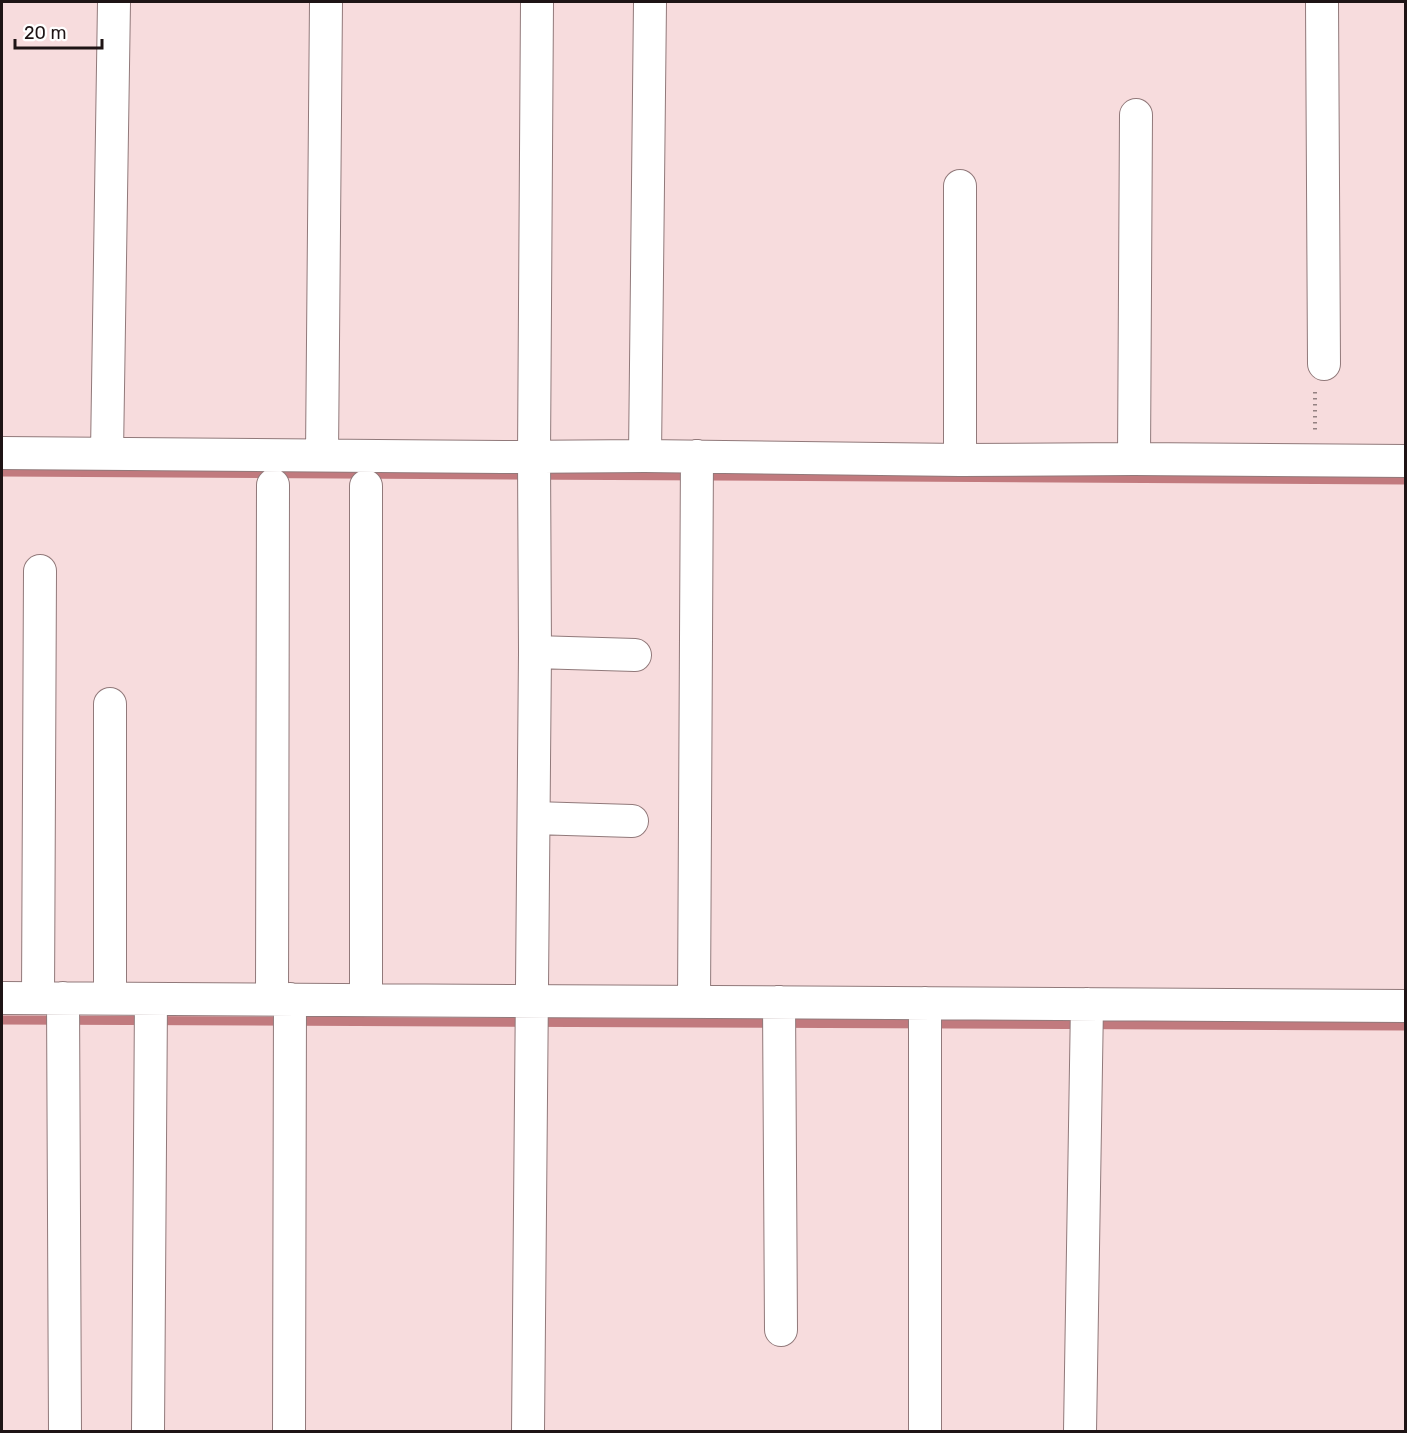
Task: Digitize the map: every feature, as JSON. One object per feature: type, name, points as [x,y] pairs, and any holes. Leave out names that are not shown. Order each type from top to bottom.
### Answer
[{"type":"street","points":[[107,453],[114,2]]},
{"type":"street","points":[[322,455],[326,2]]},
{"type":"street","points":[[528,1431],[533,1015],[537,2]]},
{"type":"street","points":[[645,456],[650,2]]},
{"type":"street","points":[[1322,2],[1324,364]]},
{"type":"street","points":[[1134,459],[1136,115]]},
{"type":"street","points":[[960,186],[960,460]]},
{"type":"street","points":[[2,453],[503,458],[534,468],[645,456],[697,468],[960,460],[1406,461]]},
{"type":"street","points":[[694,1002],[697,468]]},
{"type":"street","points":[[273,485],[285,1010],[289,1431]]},
{"type":"street","points":[[366,486],[366,1000]]},
{"type":"street","points":[[40,571],[57,1009],[65,1431]]},
{"type":"street","points":[[535,652],[635,655]]},
{"type":"street","points":[[110,704],[110,998]]},
{"type":"street","points":[[534,818],[632,821]]},
{"type":"street","points":[[2,998],[57,1009],[110,998],[151,1013],[285,1010],[366,1000],[533,1015],[694,1002],[780,1016],[925,1018],[1087,1018],[1406,1006]]},
{"type":"street","points":[[148,1431],[151,1013]]},
{"type":"street","points":[[780,1016],[781,1330]]},
{"type":"street","points":[[925,1018],[925,1431]]},
{"type":"street","points":[[1080,1431],[1087,1018]]},
{"type":"path","points":[[1315,460],[1315,375],[1324,364]]},
{"type":"waterway","points":[[2,472],[1406,480]]},
{"type":"waterway","points":[[2,1020],[1406,1026]]}]
